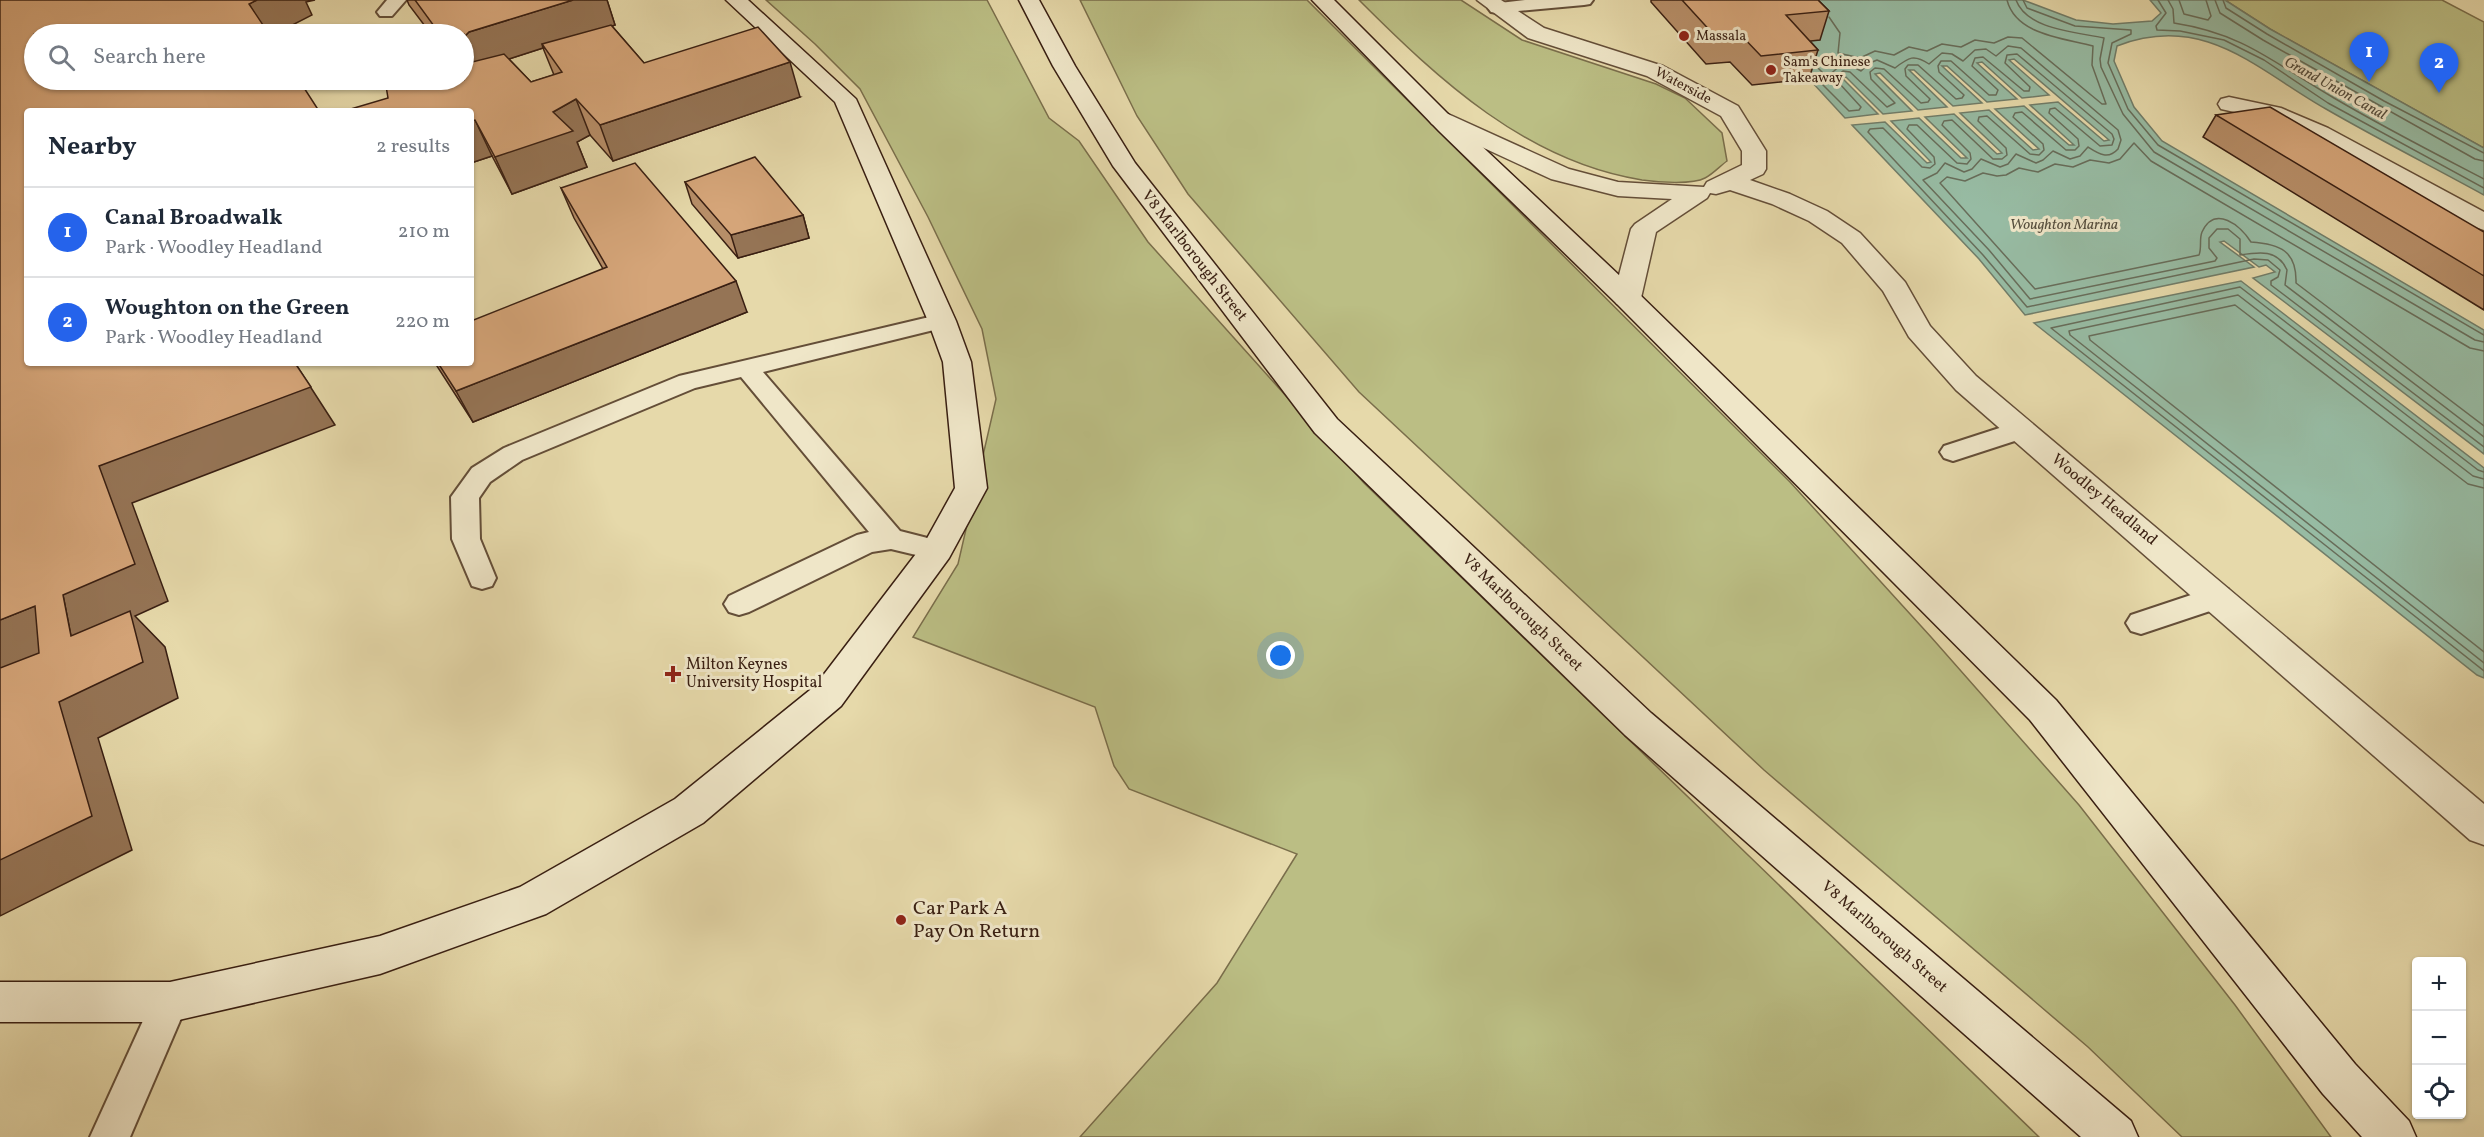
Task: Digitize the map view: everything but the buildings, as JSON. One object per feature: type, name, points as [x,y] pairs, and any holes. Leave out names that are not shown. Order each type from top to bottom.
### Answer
[{"type":"street","points":[[0,1002],[170,1002],[380,955],[532,901],[689,811],[828,696],[937,550],[971,488],[957,362],[942,321],[845,99],[736,0]]},
{"type":"street","name":"V8 Marlborough Street","points":[[1029,0],[1064,66],[1125,166],[1326,426],[1638,724],[2115,1137]]},
{"type":"street","points":[[1322,0],[1440,119],[1627,298],[2043,710],[2339,1079],[2393,1137]]},
{"type":"street","name":"Waterside","points":[[1492,4],[1536,33],[1655,71],[1730,111],[1754,151],[1754,170],[1698,193]]},
{"type":"street","points":[[2229,104],[2273,113],[2320,133],[2484,222]]},
{"type":"street","points":[[1440,119],[1560,174],[1618,189],[1698,193]]},
{"type":"street","name":"Woodley Headland","points":[[1729,182],[1781,199],[1818,216],[1851,238],[1895,288],[1919,331],[1966,383],[2218,597],[2484,828]]},
{"type":"street","points":[[1627,298],[1644,229],[1698,193]]},
{"type":"lane","points":[[1492,4],[1584,0]]},
{"type":"lane","points":[[482,578],[466,539],[465,497],[482,475],[513,454],[688,382],[942,321]]},
{"type":"lane","points":[[747,369],[891,539]]},
{"type":"lane","points":[[1953,452],[2021,430]]},
{"type":"lane","points":[[739,604],[867,542],[891,539],[937,550]]},
{"type":"lane","points":[[2141,623],[2218,597]]},
{"type":"lane","points":[[110,1137],[170,1002]]},
{"type":"shaded area","points":[[766,0],[987,0],[1049,118],[1079,141],[1148,242],[1364,483],[2039,1137],[1080,1137],[1217,983],[1297,854],[1129,789],[1114,766],[1095,707],[913,637],[958,564],[996,399],[982,329],[928,217],[860,89]]},
{"type":"shaded area","points":[[1080,0],[1307,0],[1790,482],[1931,637],[2079,805],[2235,1005],[2331,1137],[2182,1137],[2088,1047],[1764,770],[1359,392],[1188,194],[1137,116]]},
{"type":"shaded area","points":[[1359,0],[1461,0],[1522,40],[1656,84],[1685,98],[1722,133],[1727,161],[1705,178],[1665,182],[1642,180],[1600,170],[1561,156],[1487,113],[1453,87]]},
{"type":"shaded area","points":[[2225,0],[2442,0],[2484,22],[2484,148],[2270,29]]},
{"type":"water","name":"Woughton Marina","points":[[1780,0],[2023,0],[2076,20],[2113,24],[2152,21],[2161,13],[2150,0],[2225,0],[2270,29],[2484,148],[2484,195],[2346,120],[2229,50],[2204,41],[2177,36],[2148,37],[2117,46],[2114,61],[2134,107],[2162,141],[2484,330],[2484,454],[2253,278],[2275,272],[2266,265],[2259,267],[2224,241],[2220,242],[2254,267],[2025,315],[1979,259],[1852,125],[1885,122],[1927,163],[1931,162],[1891,121],[1919,118],[1961,158],[1967,158],[1925,117],[1954,114],[1997,154],[2002,153],[1960,113],[1989,110],[2033,150],[2039,149],[1995,109],[2024,106],[2069,145],[2074,145],[2030,105],[2058,102],[2104,141],[2109,140],[2014,59],[2009,60],[2049,95],[2022,98],[1982,62],[1977,63],[2017,99],[1987,102],[1947,66],[1942,66],[1982,103],[1953,106],[1914,70],[1909,70],[1947,107],[1918,110],[1880,73],[1875,74],[1912,111],[1883,114],[1846,77],[1842,78],[1878,114],[1845,118],[1777,44],[1819,40]]},
{"type":"water","points":[[2241,281],[2484,468],[2484,678],[2477,675],[2034,323]]},
{"type":"place","name":"Massala","points":[[1684,36]]},
{"type":"place","name":"Sam's Chinese Takeaway","points":[[1771,70]]},
{"type":"place","name":"Canal Broadwalk","points":[[2369,82]]},
{"type":"place","name":"Woughton on the Green","points":[[2439,93]]},
{"type":"place","name":"Milton Keynes University Hospital","points":[[673,674]]},
{"type":"place","name":"Car Park A Pay On Return","points":[[901,920]]},
{"type":"water label","name":"Grand Union Canal","points":[[2335,89]]}]
